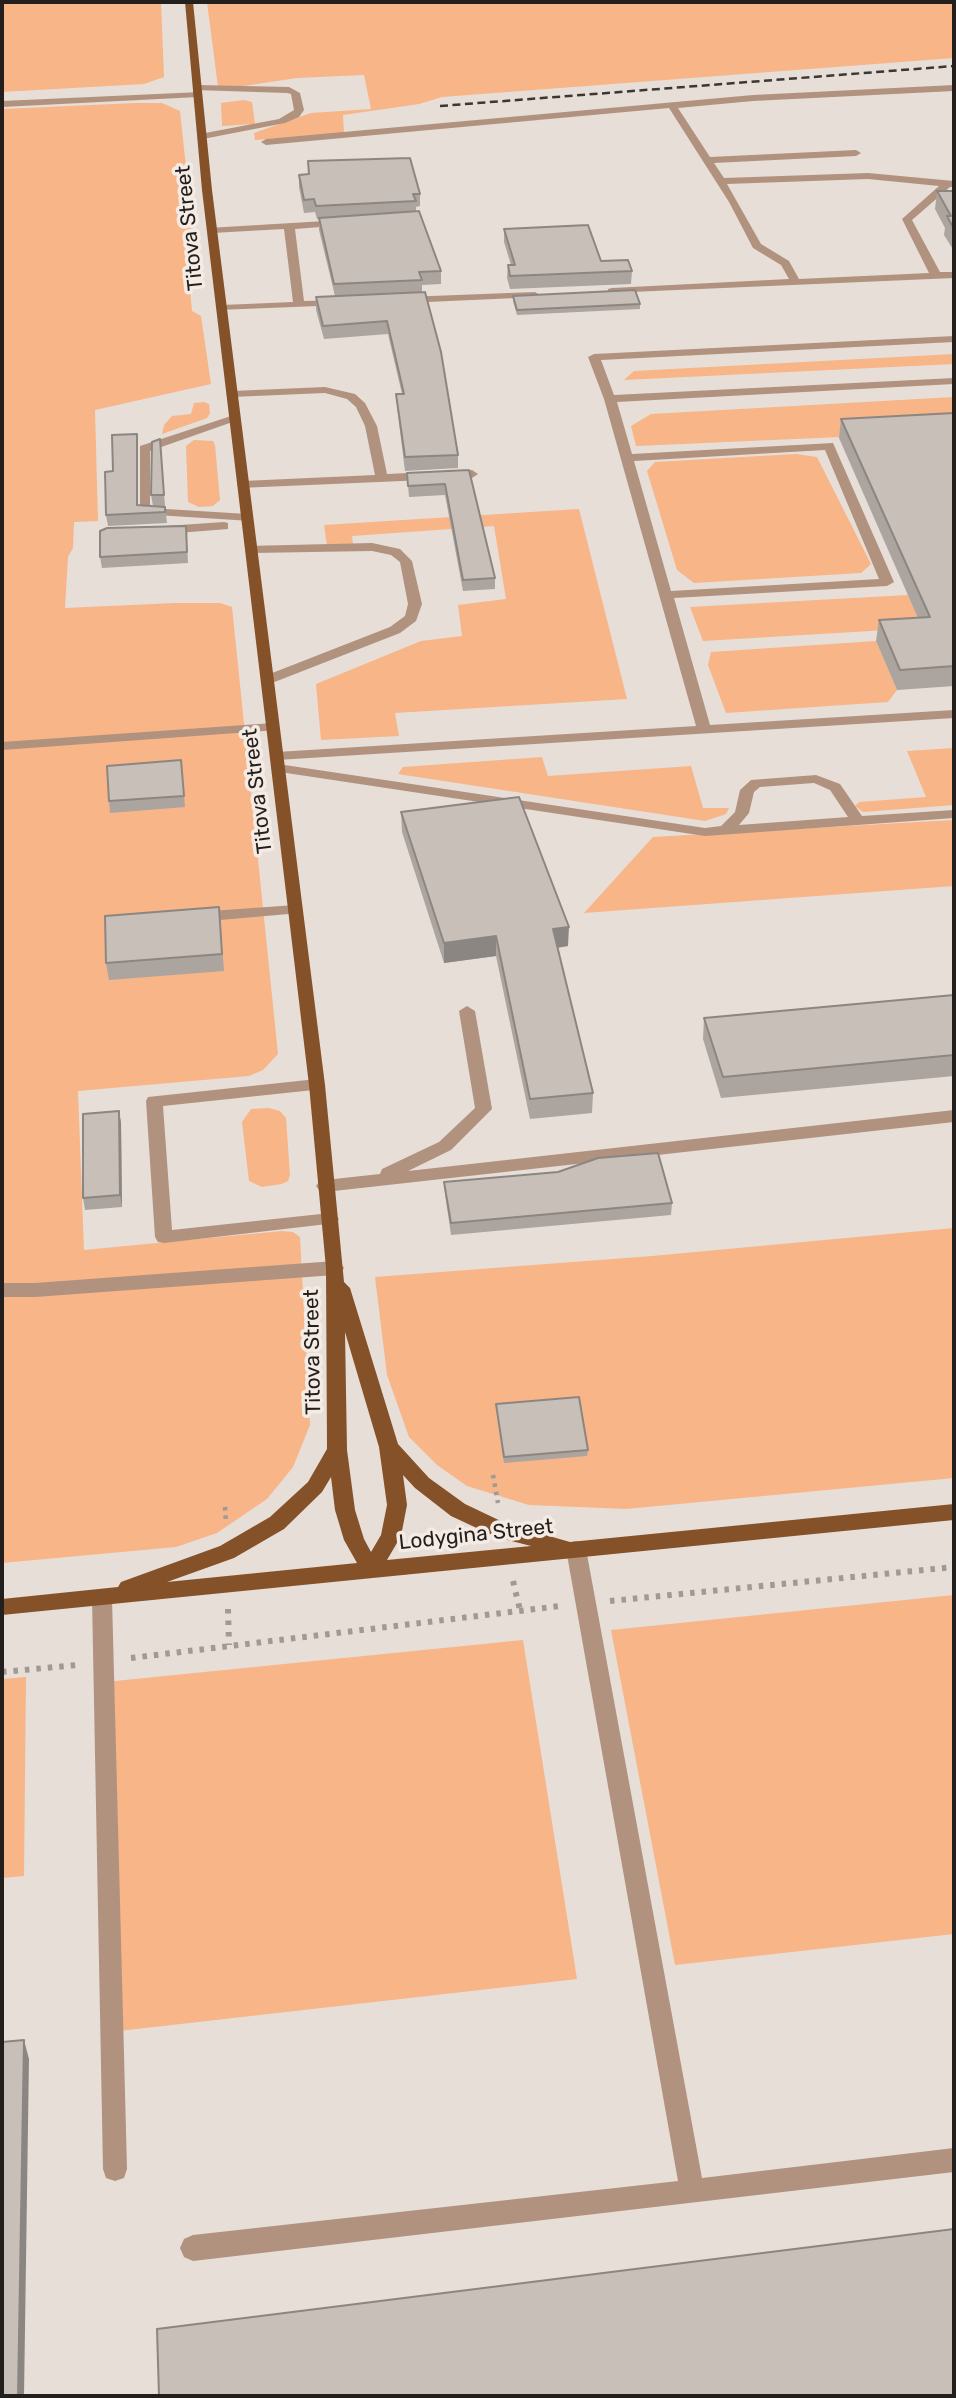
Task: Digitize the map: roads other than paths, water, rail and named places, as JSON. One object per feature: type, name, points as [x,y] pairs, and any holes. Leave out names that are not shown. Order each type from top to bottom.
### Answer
[{"type":"main road","name":"Titova Street","points":[[189,2],[212,230],[317,1085],[335,1268],[337,1450],[345,1510],[354,1540],[372,1570]]},
{"type":"main road","points":[[335,1268],[388,1447],[397,1505],[391,1536],[372,1570]]},
{"type":"main road","points":[[388,1447],[422,1483],[458,1510],[503,1531],[576,1549]]},
{"type":"main road","points":[[102,1598],[227,1552],[277,1523],[315,1488],[337,1450]]},
{"type":"main road","name":"Lodygina Street","points":[[2,1607],[954,1512]]},
{"type":"street","points":[[266,142],[672,105],[954,88]]},
{"type":"street","points":[[2,104],[198,89]]},
{"type":"street","points":[[2,96],[198,89],[289,90],[295,93],[299,110],[296,115],[282,121],[203,136]]},
{"type":"street","points":[[672,105],[734,202],[757,246],[785,263],[796,283]]},
{"type":"street","points":[[707,160],[856,153]]},
{"type":"street","points":[[720,181],[868,176],[899,177],[950,185]]},
{"type":"street","points":[[936,275],[907,219],[950,185]]},
{"type":"street","points":[[212,230],[352,222]]},
{"type":"street","points":[[289,226],[299,304]]},
{"type":"street","points":[[593,292],[954,275]]},
{"type":"street","points":[[392,301],[552,294]]},
{"type":"street","points":[[222,308],[352,302]]},
{"type":"street","points":[[705,731],[610,399],[594,357],[954,338]]},
{"type":"street","points":[[610,399],[954,381]]},
{"type":"street","points":[[232,394],[325,390],[351,396],[361,405],[371,426],[382,478]]},
{"type":"street","points":[[235,419],[144,449],[144,511],[248,521]]},
{"type":"street","points":[[626,458],[829,446],[887,582],[666,595]]},
{"type":"street","points":[[243,485],[472,474]]},
{"type":"street","points":[[157,530],[248,521]]},
{"type":"street","points":[[252,549],[372,547],[395,552],[405,561],[415,604],[411,618],[395,630],[267,680]]},
{"type":"street","points":[[277,762],[954,714]]},
{"type":"street","points":[[2,746],[273,727]]},
{"type":"street","points":[[277,762],[705,832],[954,814]]},
{"type":"street","points":[[726,830],[742,813],[747,790],[756,783],[816,779],[835,787],[858,821]]},
{"type":"street","points":[[187,918],[295,910]]},
{"type":"street","points":[[355,1182],[398,1170],[445,1146],[484,1109],[467,1012]]},
{"type":"street","points":[[317,1085],[154,1101],[164,1237],[330,1219]]},
{"type":"street","points":[[326,1186],[954,1116]]},
{"type":"street","points":[[2,1290],[34,1290],[335,1268]]},
{"type":"street","points":[[576,1549],[692,2192]]},
{"type":"street","points":[[102,1598],[115,2169]]},
{"type":"street","points":[[193,2248],[954,2160]]},
{"type":"railway","points":[[440,106],[954,66]]}]
